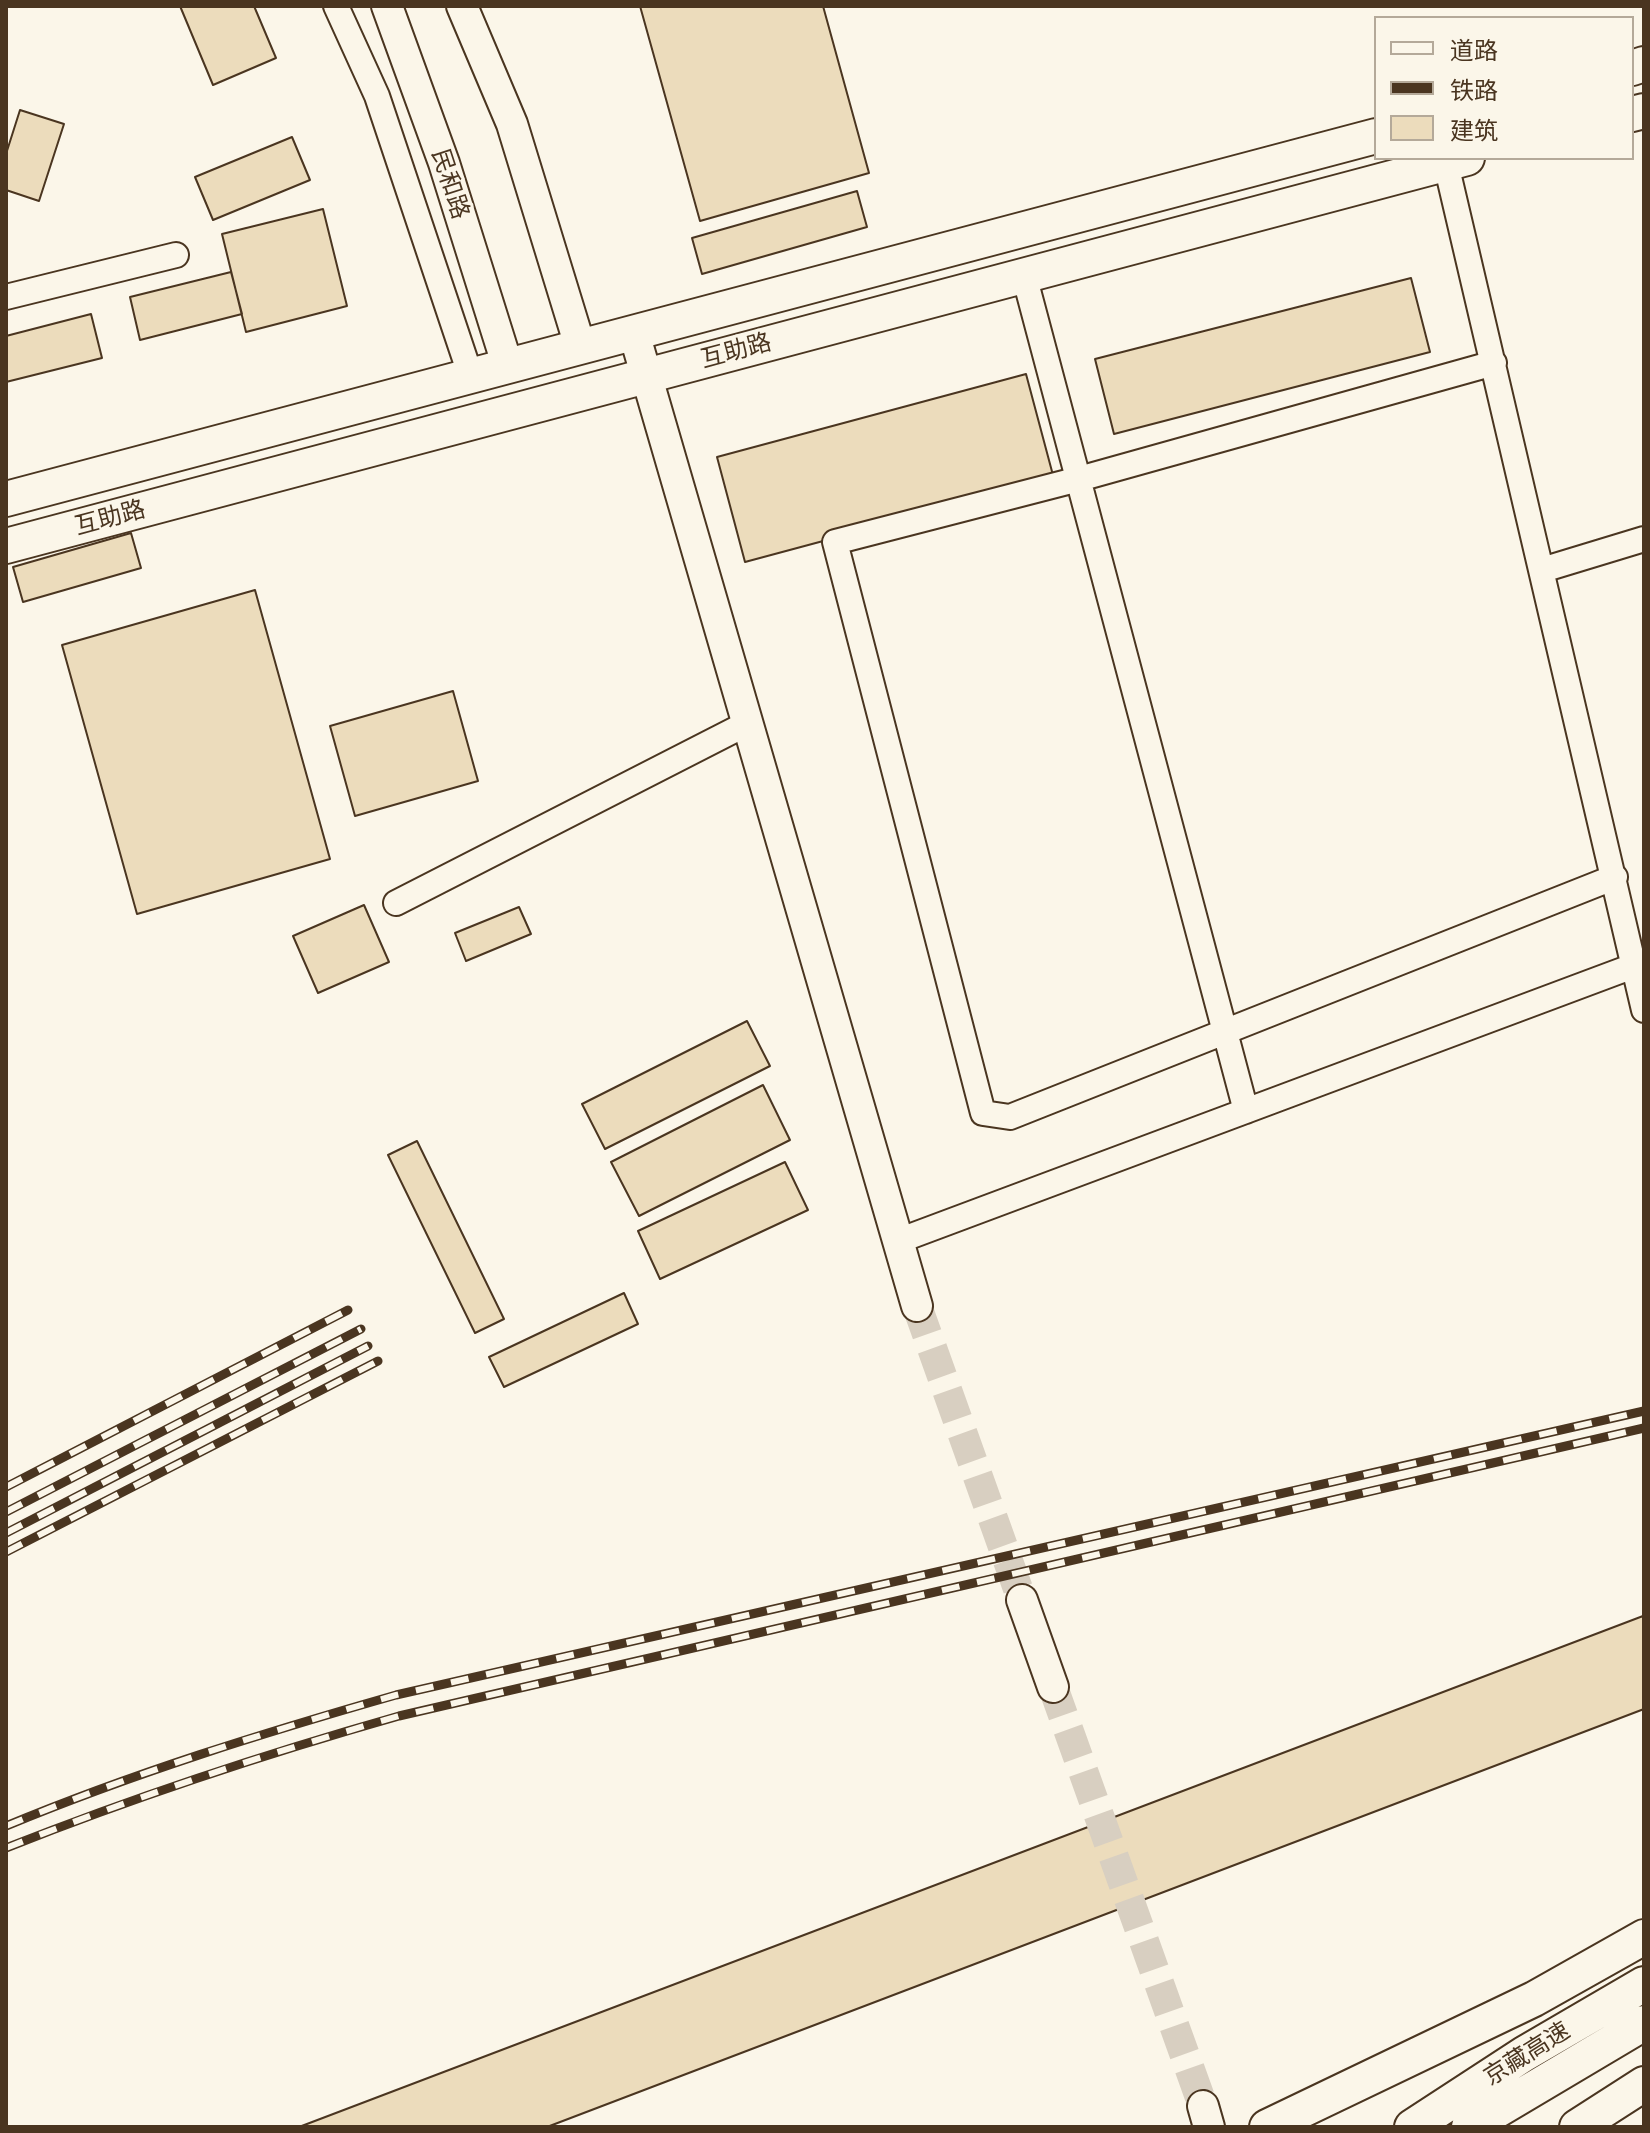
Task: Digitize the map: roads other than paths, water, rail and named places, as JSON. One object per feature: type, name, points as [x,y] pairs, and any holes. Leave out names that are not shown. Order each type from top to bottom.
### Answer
[{"type":"highway","name":"互助路","points":[[6,499],[1374,137]]},
{"type":"highway","name":"互助路","points":[[6,546],[1457,161]]},
{"type":"highway","points":[[1267,2127],[1534,1999],[1644,1937]]},
{"type":"highway","name":"京藏高速","points":[[1412,2127],[1524,2054],[1644,1984]]},
{"type":"highway","name":"京藏高速","points":[[1469,2127],[1644,2023]]},
{"type":"highway","points":[[1577,2127],[1644,2084]]},
{"type":"main road","name":"民和路","points":[[387,6],[444,163],[507,364]]},
{"type":"main road","points":[[462,6],[512,124],[580,346]]},
{"type":"main road","points":[[634,333],[917,1306]]},
{"type":"main road","points":[[1022,1600],[1053,1687]]},
{"type":"street","points":[[336,6],[377,96],[470,374]]},
{"type":"street","points":[[1457,161],[1494,363],[1644,1010]]},
{"type":"street","points":[[6,297],[176,255]]},
{"type":"street","points":[[1024,275],[1246,1111]]},
{"type":"street","points":[[1494,363],[1079,479],[835,542],[983,1113],[1010,1117],[1615,877]]},
{"type":"street","points":[[1542,570],[1644,539]]},
{"type":"street","points":[[396,903],[748,723]]},
{"type":"street","points":[[898,1241],[1636,965]]},
{"type":"tunnel","points":[[917,1306],[1022,1600]]},
{"type":"tunnel","points":[[1053,1687],[1203,2106]]},
{"type":"railway","points":[[6,1487],[348,1310]]},
{"type":"railway","points":[[6,1512],[361,1329]]},
{"type":"railway","points":[[6,1533],[368,1346]]},
{"type":"railway","points":[[6,1552],[378,1361]]},
{"type":"railway","points":[[6,1826],[199,1755],[396,1695],[1644,1411]]},
{"type":"railway","points":[[6,1848],[201,1777],[399,1716],[1644,1428]]}]
